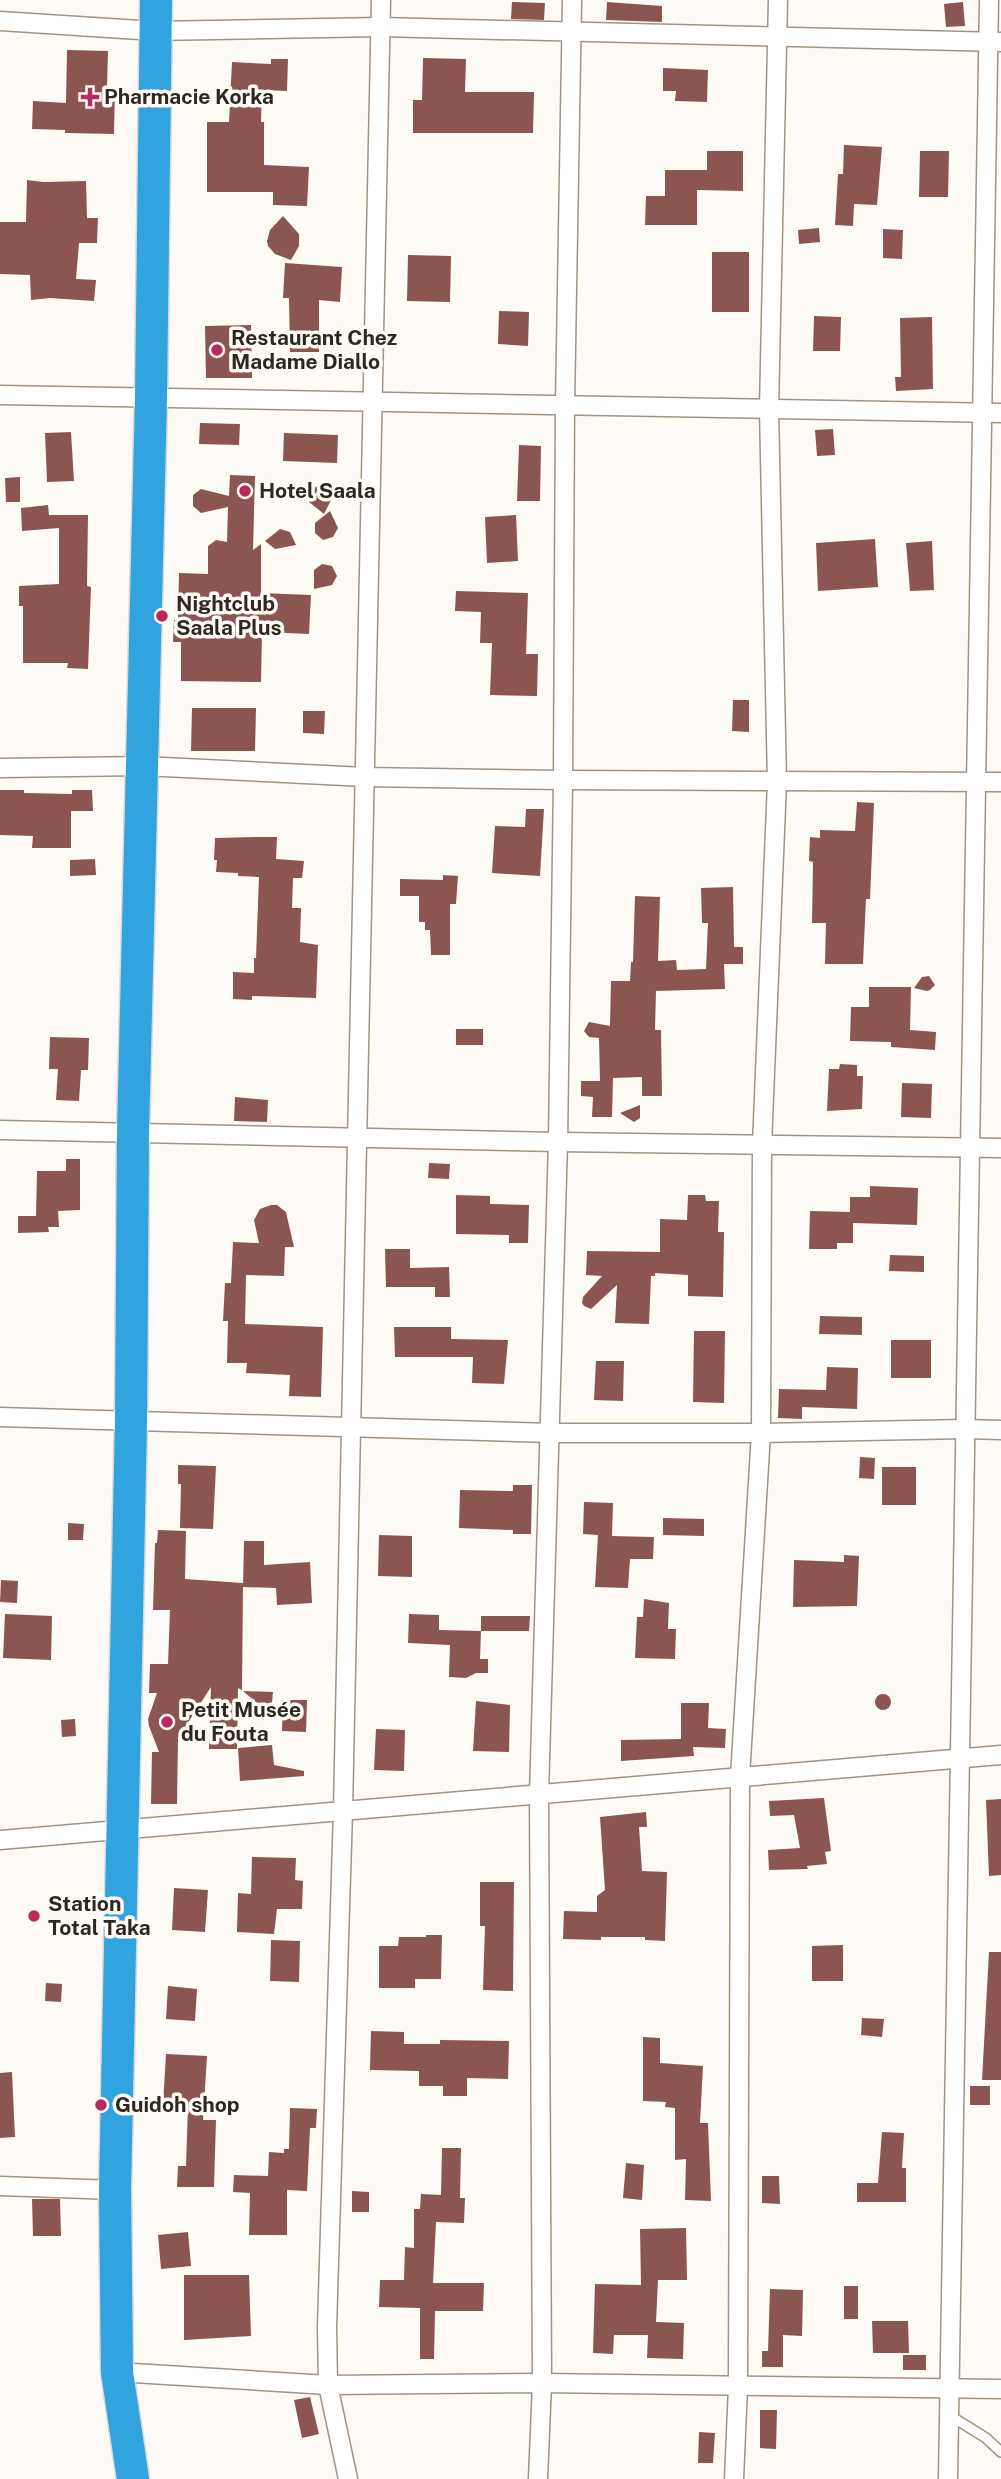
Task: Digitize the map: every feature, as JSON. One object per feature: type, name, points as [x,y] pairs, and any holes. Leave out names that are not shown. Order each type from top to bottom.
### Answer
[{"type":"highway","points":[[133,2479],[117,2372],[115,2190],[131,1420],[133,1133],[151,397],[156,0]]},
{"type":"street","points":[[348,2479],[328,2385],[327,2313],[352,1428],[381,0]]},
{"type":"street","points":[[538,2479],[542,2383],[539,1794],[558,1142],[572,0]]},
{"type":"street","points":[[734,2479],[738,2387],[740,1777],[761,1433],[762,1145],[777,782],[769,409],[778,0]]},
{"type":"street","points":[[947,2479],[982,413],[995,42],[989,0]]},
{"type":"street","points":[[0,21],[155,31],[380,27],[995,42]]},
{"type":"street","points":[[0,395],[1001,413]]},
{"type":"street","points":[[0,768],[143,766],[365,777],[563,780],[1001,782]]},
{"type":"street","points":[[0,1130],[558,1142],[1001,1147]]},
{"type":"street","points":[[0,1417],[551,1433],[1001,1430]]},
{"type":"street","points":[[0,1840],[1001,1755]]},
{"type":"street","points":[[0,2186],[115,2190]]},
{"type":"street","points":[[117,2372],[328,2385],[542,2383],[1001,2389]]},
{"type":"lane","points":[[948,2414],[986,2438],[1001,2452]]},
{"type":"building","points":[[512,2],[545,3],[544,20],[511,19]]},
{"type":"building","points":[[607,2],[662,6],[662,22],[606,20]]},
{"type":"building","points":[[963,2],[965,26],[946,27],[944,4]]},
{"type":"building","points":[[67,50],[108,51],[107,87],[115,88],[114,134],[32,129],[33,101],[66,103]]},
{"type":"building","points":[[423,58],[466,59],[465,92],[534,92],[533,133],[413,133],[413,100],[422,100]]},
{"type":"building","points":[[271,59],[288,59],[287,91],[262,90],[264,165],[309,167],[307,206],[273,205],[273,192],[207,192],[207,122],[229,122],[232,62],[271,64]]},
{"type":"building","points":[[663,68],[708,70],[707,102],[675,101],[676,91],[663,91]]},
{"type":"building","points":[[844,145],[882,147],[877,205],[854,204],[853,226],[835,225],[838,174],[843,174]]},
{"type":"building","points":[[707,151],[743,151],[743,191],[697,190],[697,225],[645,225],[646,196],[665,196],[665,170],[707,170]]},
{"type":"building","points":[[920,151],[949,151],[948,197],[919,197]]},
{"type":"building","points":[[27,180],[86,181],[87,218],[98,218],[97,243],[79,243],[76,279],[96,280],[94,301],[50,298],[31,300],[30,275],[0,274],[0,222],[26,222]]},
{"type":"building","points":[[283,216],[299,234],[299,246],[291,260],[275,254],[267,241],[270,230]]},
{"type":"building","points":[[819,228],[820,242],[799,244],[798,230]]},
{"type":"building","points":[[883,229],[903,230],[902,259],[883,258]]},
{"type":"building","points":[[712,252],[749,252],[749,312],[712,312]]},
{"type":"building","points":[[408,255],[451,256],[450,302],[407,301]]},
{"type":"building","points":[[285,263],[342,267],[340,302],[319,300],[319,352],[290,352],[289,298],[283,298]]},
{"type":"building","points":[[499,311],[529,312],[528,346],[498,344]]},
{"type":"building","points":[[814,316],[841,317],[840,351],[813,351]]},
{"type":"building","points":[[932,317],[933,389],[896,391],[895,377],[901,377],[900,318]]},
{"type":"building","points":[[251,325],[252,378],[206,378],[205,326]]},
{"type":"building","points":[[200,423],[240,424],[239,445],[199,444]]},
{"type":"building","points":[[833,429],[835,455],[817,456],[815,430]]},
{"type":"building","points":[[71,432],[74,481],[47,482],[45,433]]},
{"type":"building","points":[[284,433],[338,435],[337,463],[283,461]]},
{"type":"building","points":[[519,445],[541,446],[540,501],[517,501]]},
{"type":"building","points":[[230,475],[255,476],[253,550],[261,544],[261,593],[311,595],[309,634],[262,632],[261,682],[181,681],[181,642],[173,642],[174,620],[178,620],[179,573],[208,574],[208,546],[216,540],[227,542],[228,507],[201,513],[193,506],[193,495],[201,489],[229,496]]},
{"type":"building","points":[[20,477],[20,502],[6,502],[5,478]]},
{"type":"building","points":[[324,480],[332,498],[324,514],[309,502],[310,492]]},
{"type":"building","points":[[48,505],[49,515],[88,515],[87,586],[91,587],[88,669],[67,668],[68,663],[23,663],[23,606],[19,606],[19,586],[59,584],[59,528],[22,531],[21,508]]},
{"type":"building","points":[[330,511],[338,528],[333,537],[323,540],[315,533],[315,523]]},
{"type":"building","points":[[516,515],[518,561],[487,563],[485,517]]},
{"type":"building","points":[[280,529],[290,532],[296,545],[275,549],[265,541]]},
{"type":"building","points":[[875,539],[878,587],[818,591],[816,543]]},
{"type":"building","points":[[932,541],[934,590],[910,591],[906,543]]},
{"type":"building","points":[[322,564],[332,566],[337,576],[332,585],[314,589],[314,570]]},
{"type":"building","points":[[456,591],[528,593],[526,654],[538,654],[537,696],[490,695],[492,643],[480,643],[481,612],[455,611]]},
{"type":"building","points":[[733,700],[749,700],[749,732],[732,731]]},
{"type":"building","points":[[192,708],[256,708],[255,751],[191,751]]},
{"type":"building","points":[[303,711],[325,711],[324,734],[303,733]]},
{"type":"building","points":[[0,790],[72,794],[72,790],[92,790],[93,811],[71,811],[71,848],[32,848],[33,836],[0,835]]},
{"type":"building","points":[[857,802],[874,803],[870,899],[866,899],[863,964],[825,964],[826,923],[812,923],[813,862],[809,861],[810,837],[820,838],[820,830],[855,831]]},
{"type":"building","points":[[526,809],[544,809],[540,876],[492,873],[495,826],[525,827]]},
{"type":"building","points":[[277,837],[276,859],[304,861],[302,878],[293,878],[292,908],[301,908],[300,942],[318,945],[316,998],[252,996],[252,1000],[233,999],[233,972],[254,973],[259,877],[216,872],[215,838]]},
{"type":"building","points":[[95,859],[96,875],[70,876],[70,860]]},
{"type":"building","points":[[443,875],[458,876],[456,904],[450,904],[450,955],[431,955],[430,930],[425,930],[425,922],[419,922],[419,896],[400,896],[400,879],[443,880]]},
{"type":"building","points":[[733,887],[734,947],[743,947],[743,964],[724,964],[725,989],[656,991],[655,1030],[661,1030],[662,1096],[642,1096],[642,1077],[613,1078],[612,1117],[592,1117],[593,1097],[581,1096],[581,1081],[600,1081],[599,1038],[589,1037],[584,1031],[589,1022],[610,1026],[611,981],[630,981],[635,896],[660,897],[658,961],[676,960],[677,970],[706,969],[708,923],[702,923],[701,888]]},
{"type":"building","points":[[929,976],[935,985],[930,990],[914,988],[922,977]]},
{"type":"building","points":[[869,987],[911,987],[910,1030],[936,1032],[935,1050],[891,1047],[891,1042],[850,1041],[851,1007],[869,1007]]},
{"type":"building","points":[[456,1029],[483,1029],[483,1045],[456,1045]]},
{"type":"building","points":[[50,1037],[89,1038],[88,1070],[81,1070],[79,1101],[56,1100],[58,1069],[49,1069]]},
{"type":"building","points":[[840,1064],[857,1065],[857,1076],[863,1076],[862,1109],[827,1111],[829,1069],[839,1069]]},
{"type":"building","points":[[902,1083],[932,1084],[931,1118],[901,1117]]},
{"type":"building","points":[[235,1097],[268,1100],[267,1122],[234,1121]]},
{"type":"building","points":[[640,1105],[640,1118],[634,1122],[620,1113]]},
{"type":"building","points":[[66,1159],[80,1159],[80,1210],[58,1211],[59,1227],[48,1227],[49,1232],[18,1233],[18,1216],[36,1216],[37,1171],[66,1171]]},
{"type":"building","points":[[429,1163],[450,1164],[449,1179],[428,1178]]},
{"type":"building","points":[[870,1186],[918,1188],[917,1225],[853,1223],[853,1243],[837,1243],[837,1249],[809,1249],[810,1211],[850,1212],[850,1197],[870,1197]]},
{"type":"building","points":[[456,1195],[490,1196],[490,1204],[529,1205],[528,1243],[509,1243],[509,1235],[456,1234]]},
{"type":"building","points":[[688,1195],[705,1195],[706,1201],[719,1201],[718,1232],[724,1232],[723,1297],[688,1296],[688,1275],[655,1273],[655,1276],[651,1276],[649,1324],[615,1323],[617,1285],[591,1309],[584,1306],[583,1297],[602,1276],[586,1275],[587,1251],[660,1252],[660,1219],[687,1220]]},
{"type":"building","points":[[277,1205],[286,1212],[294,1247],[285,1247],[284,1276],[246,1275],[245,1324],[323,1327],[321,1397],[289,1396],[290,1375],[246,1373],[247,1363],[227,1363],[228,1321],[223,1321],[225,1283],[231,1283],[233,1242],[259,1243],[254,1220],[260,1209]]},
{"type":"building","points":[[385,1249],[410,1249],[410,1268],[449,1267],[450,1297],[435,1297],[435,1287],[386,1287]]},
{"type":"building","points":[[890,1255],[924,1256],[924,1272],[889,1271]]},
{"type":"building","points":[[820,1316],[862,1317],[862,1335],[819,1334]]},
{"type":"building","points":[[394,1327],[451,1327],[451,1339],[508,1340],[504,1384],[472,1383],[473,1357],[395,1357]]},
{"type":"building","points":[[694,1331],[725,1331],[724,1403],[693,1402]]},
{"type":"building","points":[[891,1340],[931,1340],[931,1378],[891,1378]]},
{"type":"building","points":[[596,1361],[624,1361],[623,1401],[594,1400]]},
{"type":"building","points":[[827,1367],[858,1368],[857,1409],[802,1407],[802,1419],[778,1418],[779,1389],[826,1390]]},
{"type":"building","points":[[860,1457],[875,1458],[874,1479],[859,1478]]},
{"type":"building","points":[[178,1465],[216,1466],[213,1529],[180,1528],[181,1484],[178,1484]]},
{"type":"building","points":[[882,1467],[916,1467],[916,1505],[882,1505]]},
{"type":"building","points":[[513,1485],[532,1485],[531,1534],[513,1534],[513,1530],[459,1528],[460,1490],[513,1491]]},
{"type":"building","points":[[584,1502],[613,1503],[612,1536],[654,1537],[653,1559],[630,1559],[628,1588],[595,1587],[598,1535],[583,1534]]},
{"type":"building","points":[[663,1518],[704,1519],[704,1536],[663,1535]]},
{"type":"building","points":[[68,1523],[84,1524],[83,1540],[68,1540]]},
{"type":"building","points":[[158,1530],[186,1531],[185,1579],[243,1583],[242,1690],[238,1688],[237,1749],[209,1749],[211,1687],[178,1738],[177,1804],[151,1804],[152,1752],[159,1752],[148,1719],[157,1693],[149,1693],[150,1664],[168,1664],[170,1610],[153,1610],[155,1543]]},
{"type":"building","points":[[379,1535],[412,1536],[412,1577],[378,1576]]},
{"type":"building","points":[[244,1541],[264,1541],[264,1565],[310,1562],[312,1603],[277,1605],[276,1588],[243,1587]]},
{"type":"building","points":[[844,1555],[859,1556],[857,1606],[793,1607],[794,1560],[844,1562]]},
{"type":"building","points":[[1,1580],[18,1581],[17,1603],[0,1602]]},
{"type":"building","points":[[644,1599],[669,1603],[668,1629],[676,1629],[675,1659],[635,1658],[637,1617],[643,1617]]},
{"type":"building","points":[[5,1614],[52,1616],[51,1660],[3,1658]]},
{"type":"building","points":[[409,1614],[439,1615],[439,1630],[481,1631],[480,1659],[488,1659],[488,1673],[476,1673],[466,1678],[449,1677],[450,1645],[408,1643]]},
{"type":"building","points":[[481,1616],[530,1616],[529,1631],[481,1631]]},
{"type":"building","points":[[243,1691],[273,1692],[272,1703],[264,1709]]},
{"type":"building","points":[[883,1694],[891,1702],[883,1710],[875,1702]]},
{"type":"building","points":[[283,1700],[307,1700],[306,1732],[282,1731]]},
{"type":"building","points":[[476,1701],[510,1705],[509,1752],[473,1751]]},
{"type":"building","points":[[681,1703],[709,1703],[708,1728],[726,1729],[725,1748],[693,1747],[694,1756],[621,1761],[621,1740],[681,1739]]},
{"type":"building","points":[[75,1719],[76,1736],[62,1737],[61,1720]]},
{"type":"building","points":[[376,1729],[405,1730],[404,1771],[374,1770]]},
{"type":"building","points":[[272,1745],[274,1765],[304,1771],[304,1776],[240,1781],[238,1748]]},
{"type":"building","points":[[824,1798],[831,1851],[825,1852],[827,1864],[807,1866],[808,1869],[769,1870],[768,1850],[800,1848],[794,1815],[770,1816],[769,1801]]},
{"type":"building","points":[[1001,1799],[1001,1875],[989,1876],[986,1800]]},
{"type":"building","points":[[646,1812],[647,1827],[639,1827],[642,1871],[667,1872],[665,1941],[645,1940],[645,1937],[563,1939],[564,1911],[597,1912],[597,1896],[605,1890],[600,1817]]},
{"type":"building","points":[[252,1857],[296,1858],[295,1880],[303,1881],[302,1909],[277,1909],[274,1934],[237,1932],[238,1893],[251,1894]]},
{"type":"building","points":[[480,1882],[514,1882],[513,1991],[483,1990],[485,1926],[480,1926]]},
{"type":"building","points":[[174,1888],[208,1890],[205,1932],[172,1930]]},
{"type":"building","points":[[442,1935],[441,1979],[415,1979],[415,1988],[379,1988],[379,1946],[398,1946],[399,1937]]},
{"type":"building","points":[[271,1940],[300,1941],[299,1982],[270,1981]]},
{"type":"building","points":[[843,1945],[843,1981],[812,1981],[812,1946]]},
{"type":"building","points":[[989,1952],[1001,1952],[1001,2080],[982,2080]]},
{"type":"building","points":[[46,1983],[62,1984],[61,2002],[45,2001]]},
{"type":"building","points":[[168,1986],[197,1989],[195,2021],[166,2019]]},
{"type":"building","points":[[862,2018],[884,2019],[882,2037],[861,2035]]},
{"type":"building","points":[[371,2031],[404,2032],[404,2044],[440,2044],[440,2040],[509,2041],[508,2079],[467,2078],[467,2096],[443,2096],[443,2086],[419,2086],[419,2071],[370,2070]]},
{"type":"building","points":[[643,2037],[660,2038],[660,2063],[703,2066],[700,2123],[708,2123],[711,2201],[685,2200],[686,2159],[675,2160],[675,2108],[665,2107],[666,2102],[643,2101]]},
{"type":"building","points":[[166,2054],[207,2056],[203,2120],[216,2120],[214,2187],[177,2187],[178,2166],[186,2166],[188,2106],[163,2104]]},
{"type":"building","points":[[12,2072],[15,2137],[0,2138],[0,2073]]},
{"type":"building","points":[[970,2086],[990,2086],[990,2105],[970,2105]]},
{"type":"building","points":[[290,2108],[317,2109],[316,2128],[310,2128],[307,2191],[287,2190],[287,2235],[249,2235],[250,2193],[233,2192],[234,2175],[268,2176],[269,2152],[284,2153],[284,2149],[289,2149]]},
{"type":"building","points":[[882,2132],[904,2133],[902,2168],[906,2168],[906,2202],[857,2202],[857,2183],[878,2183]]},
{"type":"building","points":[[442,2148],[461,2148],[460,2198],[465,2198],[464,2223],[436,2222],[433,2283],[484,2283],[483,2311],[435,2311],[434,2359],[420,2359],[420,2308],[379,2307],[380,2280],[404,2280],[405,2247],[414,2248],[414,2209],[420,2209],[421,2194],[441,2195]]},
{"type":"building","points":[[626,2163],[644,2165],[642,2200],[623,2198]]},
{"type":"building","points":[[762,2176],[779,2176],[780,2204],[762,2203]]},
{"type":"building","points":[[352,2191],[369,2192],[369,2212],[352,2212]]},
{"type":"building","points":[[32,2199],[60,2199],[61,2236],[33,2236]]},
{"type":"building","points":[[686,2228],[687,2280],[658,2280],[656,2322],[684,2323],[683,2359],[647,2358],[648,2335],[614,2335],[613,2354],[593,2353],[595,2284],[641,2285],[640,2229]]},
{"type":"building","points":[[188,2232],[191,2266],[161,2269],[158,2235]]},
{"type":"building","points":[[184,2275],[249,2275],[251,2336],[184,2340]]},
{"type":"building","points":[[844,2286],[858,2286],[858,2319],[844,2319]]},
{"type":"building","points":[[770,2289],[803,2290],[802,2336],[783,2335],[783,2367],[762,2367],[762,2351],[768,2351]]},
{"type":"building","points":[[872,2321],[908,2321],[909,2353],[873,2353]]},
{"type":"building","points":[[903,2355],[926,2355],[926,2370],[903,2370]]},
{"type":"building","points":[[310,2397],[319,2434],[302,2438],[294,2400]]},
{"type":"building","points":[[760,2410],[777,2410],[776,2449],[760,2448]]},
{"type":"building","points":[[699,2432],[715,2433],[713,2463],[698,2463]]},
{"type":"place","name":"Pharmacie Korka","points":[[90,97]]},
{"type":"place","name":"Restaurant Chez Madame Diallo","points":[[217,350]]},
{"type":"place","name":"Hotel Saala","points":[[245,491]]},
{"type":"place","name":"Nightclub Saala Plus","points":[[162,616]]},
{"type":"place","name":"Petit Musée du Fouta","points":[[167,1722]]},
{"type":"place","name":"Station Total Taka","points":[[34,1916]]},
{"type":"place","name":"Guidoh shop","points":[[101,2105]]}]
